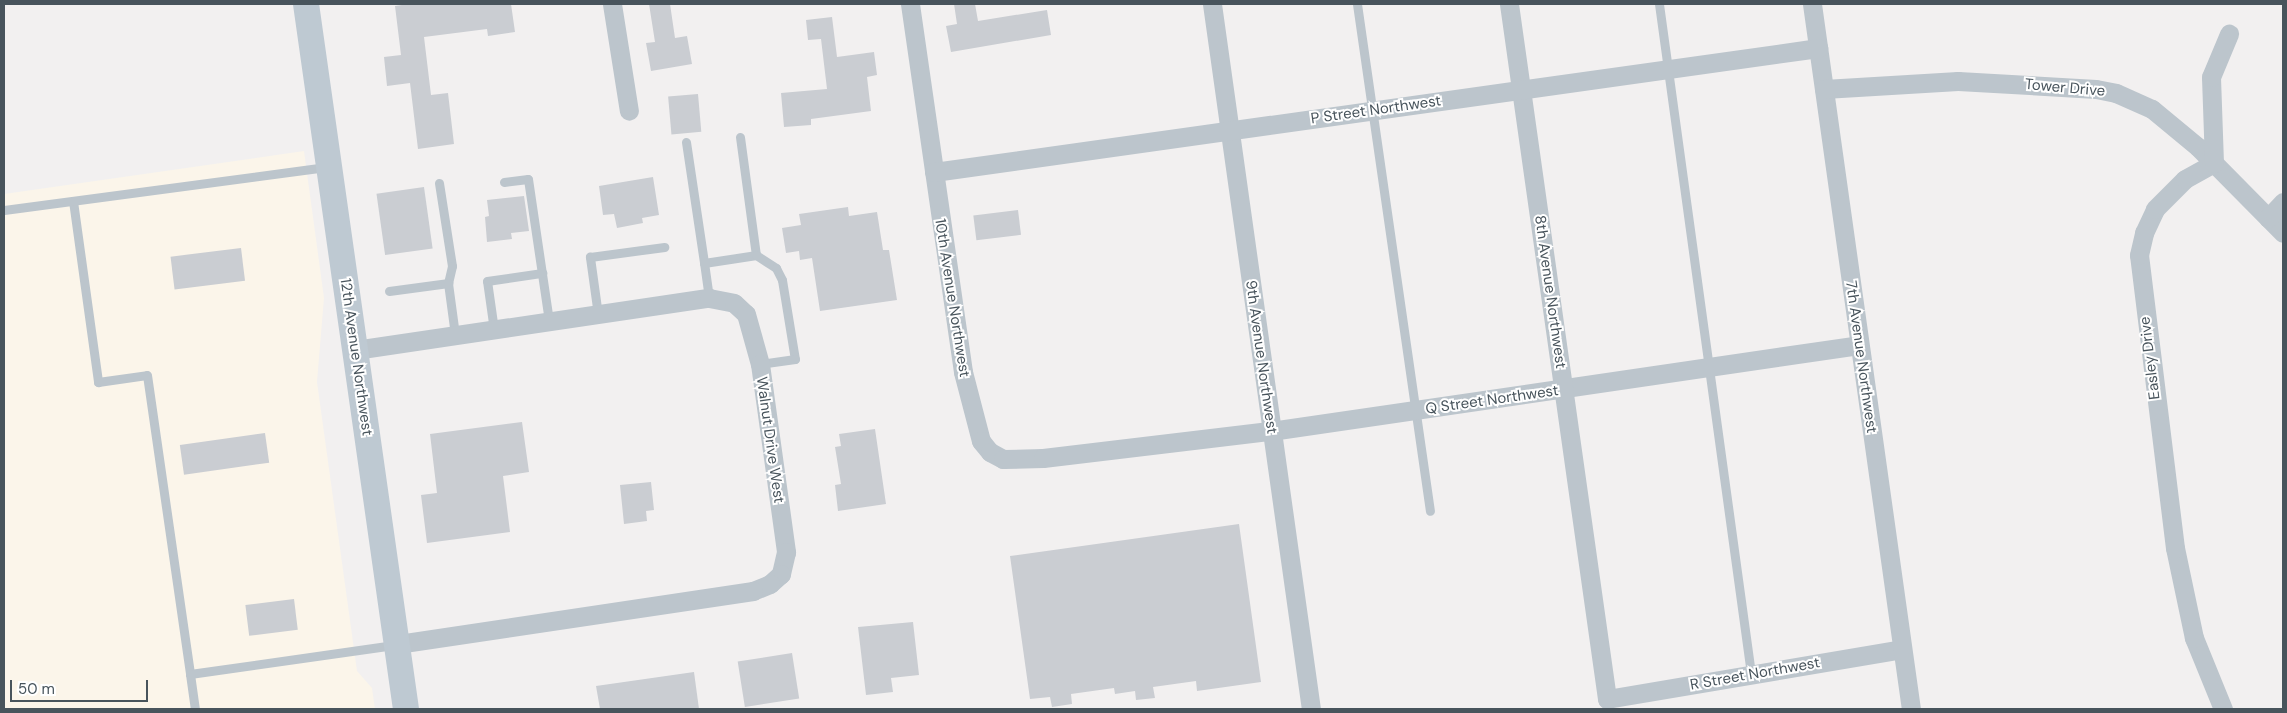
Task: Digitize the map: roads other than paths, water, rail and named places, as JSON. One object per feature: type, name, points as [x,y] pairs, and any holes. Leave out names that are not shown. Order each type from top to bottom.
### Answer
[{"type":"main road","name":"12th Avenue Northwest","points":[[306,4],[406,709]]},
{"type":"street","points":[[612,4],[629,112]]},
{"type":"street","name":"10th Avenue Northwest","points":[[910,4],[963,372],[981,441],[990,452],[1003,459],[1020,460],[1123,449]]},
{"type":"street","name":"9th Avenue Northwest","points":[[1212,4],[1310,709]]},
{"type":"street","name":"8th Avenue Northwest","points":[[1509,4],[1608,699]]},
{"type":"street","name":"7th Avenue Northwest","points":[[1812,4],[1910,709]]},
{"type":"street","points":[[2214,163],[2211,77],[2229,34]]},
{"type":"street","name":"P Street Northwest","points":[[934,172],[1818,48]]},
{"type":"street","name":"Tower Drive","points":[[1824,89],[1958,81],[2096,89],[2116,93],[2152,109],[2214,163],[2283,233]]},
{"type":"street","name":"Easley Drive","points":[[2214,163],[2185,179],[2155,209],[2144,233],[2139,255],[2175,548],[2194,638],[2223,709]]},
{"type":"street","points":[[2268,218],[2283,202]]},
{"type":"street","name":"Walnut Drive West","points":[[355,350],[709,298],[734,303],[746,314],[760,364],[786,552],[781,574],[770,584],[753,591],[397,644]]},
{"type":"street","name":"Q Street Northwest","points":[[1123,449],[1271,431],[1564,390],[1859,345]]},
{"type":"street","name":"R Street Northwest","points":[[1608,699],[1902,649]]},
{"type":"lane","points":[[1357,4],[1430,512]]},
{"type":"lane","points":[[1659,4],[1751,674]]},
{"type":"lane","points":[[740,137],[756,255]]},
{"type":"lane","points":[[686,142],[709,298]]},
{"type":"lane","points":[[4,210],[329,166]]},
{"type":"lane","points":[[504,182],[528,179],[550,322]]},
{"type":"lane","points":[[439,182],[452,266],[448,283],[455,335]]},
{"type":"lane","points":[[73,201],[98,382],[147,375],[196,709]]},
{"type":"lane","points":[[598,315],[590,258],[664,246]]},
{"type":"lane","points":[[704,264],[756,255],[776,268],[782,280],[795,359],[760,364]]},
{"type":"lane","points":[[494,330],[487,281],[542,273]]},
{"type":"lane","points":[[389,291],[448,283]]},
{"type":"lane","points":[[190,674],[397,644]]}]
